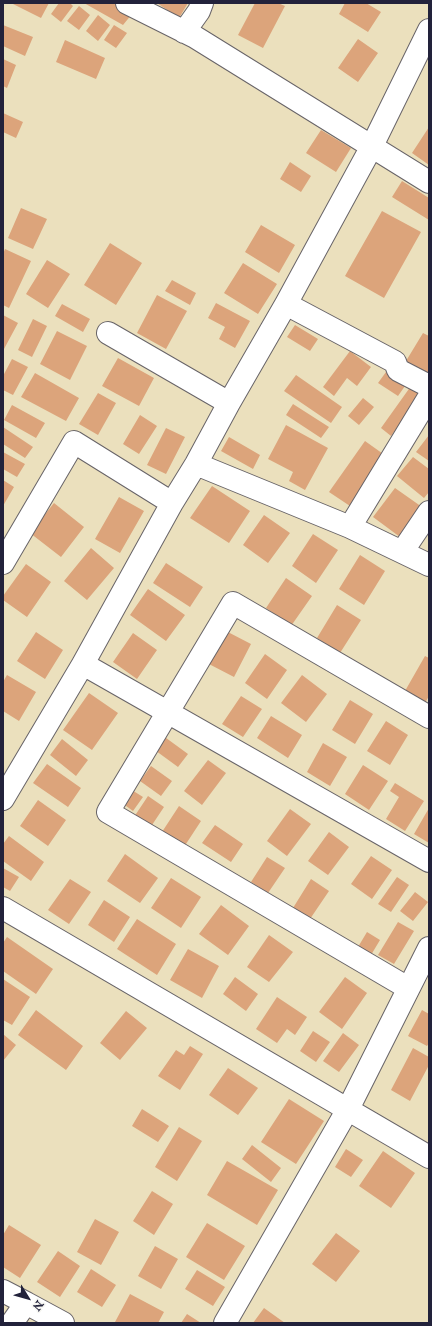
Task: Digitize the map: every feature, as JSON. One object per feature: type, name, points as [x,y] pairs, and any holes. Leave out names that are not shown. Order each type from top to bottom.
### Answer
[{"type":"street","points":[[127,3],[184,32],[429,182]]},
{"type":"street","points":[[184,32],[199,11],[202,3]]},
{"type":"street","points":[[3,799],[83,664],[172,504],[196,464],[229,402],[286,304],[372,146],[429,30]]},
{"type":"street","points":[[286,304],[395,362],[398,370],[429,386]]},
{"type":"street","points":[[108,334],[229,402]]},
{"type":"street","points":[[350,527],[429,397]]},
{"type":"street","points":[[3,563],[74,442],[172,504]]},
{"type":"street","points":[[196,464],[350,527],[429,565]]},
{"type":"street","points":[[402,552],[429,512]]},
{"type":"street","points":[[408,988],[108,812],[233,603],[429,717]]},
{"type":"street","points":[[83,664],[429,861]]},
{"type":"street","points":[[3,908],[348,1108],[429,1157]]},
{"type":"street","points":[[225,1323],[348,1108],[429,948]]},
{"type":"street","points":[[3,1291],[63,1323]]},
{"type":"street","points":[[12,1323],[26,1303]]},
{"type":"building","points":[[11,3],[49,3],[41,18]]},
{"type":"building","points":[[59,3],[70,3],[73,6],[61,22],[51,14]]},
{"type":"building","points":[[84,3],[113,3],[132,14],[123,25]]},
{"type":"building","points":[[157,3],[188,3],[179,18]]},
{"type":"building","points":[[255,3],[278,3],[285,6],[263,48],[238,35]]},
{"type":"building","points":[[345,3],[366,3],[381,12],[368,32],[339,14]]},
{"type":"building","points":[[79,6],[90,15],[79,30],[67,21]]},
{"type":"building","points":[[98,15],[110,25],[98,41],[86,31]]},
{"type":"building","points":[[3,25],[33,37],[25,56],[3,46]]},
{"type":"building","points":[[114,25],[127,33],[116,48],[104,40]]},
{"type":"building","points":[[358,39],[378,53],[358,82],[338,68]]},
{"type":"building","points":[[65,40],[105,58],[96,79],[56,62]]},
{"type":"building","points":[[3,59],[16,65],[7,88],[3,86]]},
{"type":"building","points":[[3,113],[23,122],[16,138],[3,132]]},
{"type":"building","points":[[429,127],[429,165],[412,153]]},
{"type":"building","points":[[321,130],[351,148],[336,172],[306,153]]},
{"type":"building","points":[[290,162],[311,176],[301,192],[280,179]]},
{"type":"building","points":[[402,181],[429,198],[429,220],[392,197]]},
{"type":"building","points":[[21,208],[47,219],[33,249],[8,238]]},
{"type":"building","points":[[382,211],[421,232],[384,298],[345,276]]},
{"type":"building","points":[[261,225],[295,245],[279,273],[245,252]]},
{"type":"building","points":[[110,243],[142,263],[116,305],[84,285]]},
{"type":"building","points":[[5,249],[31,261],[9,308],[3,305],[3,254]]},
{"type":"building","points":[[47,260],[70,274],[48,308],[26,294]]},
{"type":"building","points":[[243,263],[277,284],[258,314],[224,293]]},
{"type":"building","points":[[172,280],[196,293],[190,305],[165,291]]},
{"type":"building","points":[[157,295],[187,311],[166,349],[137,333]]},
{"type":"building","points":[[216,303],[250,321],[235,348],[219,339],[225,327],[208,318]]},
{"type":"building","points":[[62,304],[90,319],[83,332],[55,316]]},
{"type":"building","points":[[3,315],[18,323],[4,349],[3,348]]},
{"type":"building","points":[[33,319],[47,326],[32,357],[18,350]]},
{"type":"building","points":[[295,325],[318,339],[310,351],[287,337]]},
{"type":"building","points":[[57,331],[87,346],[70,380],[40,364]]},
{"type":"building","points":[[423,333],[429,336],[429,375],[406,361]]},
{"type":"building","points":[[350,351],[371,367],[357,386],[347,378],[334,396],[323,387]]},
{"type":"building","points":[[118,358],[154,378],[139,406],[102,386]]},
{"type":"building","points":[[12,359],[28,367],[13,395],[3,390],[3,376]]},
{"type":"building","points":[[386,372],[405,386],[398,396],[378,383]]},
{"type":"building","points":[[35,373],[79,398],[66,421],[21,397]]},
{"type":"building","points":[[296,375],[342,407],[331,423],[284,391]]},
{"type":"building","points":[[411,386],[422,393],[391,436],[381,428]]},
{"type":"building","points":[[98,393],[116,403],[98,435],[79,424]]},
{"type":"building","points":[[363,398],[374,407],[359,425],[348,416]]},
{"type":"building","points":[[293,404],[329,427],[321,438],[286,415]]},
{"type":"building","points":[[12,405],[45,423],[36,438],[4,420]]},
{"type":"building","points":[[140,415],[157,426],[139,454],[123,444]]},
{"type":"building","points":[[286,425],[328,448],[305,490],[289,481],[293,472],[268,459]]},
{"type":"building","points":[[3,427],[33,447],[25,458],[3,444]]},
{"type":"building","points":[[166,428],[185,437],[166,474],[147,465]]},
{"type":"building","points":[[429,435],[429,461],[416,452]]},
{"type":"building","points":[[229,437],[260,455],[253,469],[221,451]]},
{"type":"building","points":[[365,441],[386,456],[350,506],[329,492]]},
{"type":"building","points":[[3,452],[25,464],[17,477],[3,469]]},
{"type":"building","points":[[413,457],[429,469],[429,492],[424,498],[397,476]]},
{"type":"building","points":[[3,480],[14,487],[3,506]]},
{"type":"building","points":[[212,486],[250,511],[229,543],[190,518]]},
{"type":"building","points":[[395,488],[422,507],[400,537],[373,517]]},
{"type":"building","points":[[119,497],[144,511],[120,553],[95,539]]},
{"type":"building","points":[[54,503],[84,527],[61,557],[30,533]]},
{"type":"building","points":[[264,515],[290,533],[268,563],[243,545]]},
{"type":"building","points":[[313,534],[338,550],[316,583],[292,566]]},
{"type":"building","points":[[91,548],[114,568],[87,600],[64,581]]},
{"type":"building","points":[[360,555],[385,571],[364,605],[339,589]]},
{"type":"building","points":[[166,563],[203,587],[190,607],[153,583]]},
{"type":"building","points":[[26,564],[51,582],[27,617],[3,600],[3,596]]},
{"type":"building","points":[[286,578],[312,596],[291,626],[266,608]]},
{"type":"building","points":[[148,589],[185,615],[166,641],[130,615]]},
{"type":"building","points":[[337,605],[361,620],[340,653],[317,638]]},
{"type":"building","points":[[224,630],[251,644],[234,677],[207,663]]},
{"type":"building","points":[[36,632],[63,650],[45,679],[17,661]]},
{"type":"building","points":[[133,633],[157,650],[137,679],[113,662]]},
{"type":"building","points":[[265,654],[287,670],[267,699],[245,683]]},
{"type":"building","points":[[425,656],[429,658],[429,696],[425,703],[405,691]]},
{"type":"building","points":[[7,675],[36,692],[19,721],[3,711],[3,682]]},
{"type":"building","points":[[302,675],[327,694],[306,722],[281,703]]},
{"type":"building","points":[[89,693],[118,713],[92,750],[63,730]]},
{"type":"building","points":[[241,696],[262,709],[243,737],[222,724]]},
{"type":"building","points":[[350,700],[373,714],[355,744],[332,730]]},
{"type":"building","points":[[271,716],[302,735],[288,758],[257,738]]},
{"type":"building","points":[[386,721],[408,735],[390,765],[367,751]]},
{"type":"building","points":[[162,735],[188,754],[178,767],[152,748]]},
{"type":"building","points":[[62,739],[88,760],[76,776],[50,755]]},
{"type":"building","points":[[323,743],[347,757],[330,786],[307,772]]},
{"type":"building","points":[[208,760],[226,773],[202,805],[184,791]]},
{"type":"building","points":[[47,764],[81,788],[68,807],[33,783]]},
{"type":"building","points":[[363,765],[388,781],[369,810],[345,794]]},
{"type":"building","points":[[151,766],[172,781],[161,796],[140,781]]},
{"type":"building","points":[[395,783],[424,801],[405,831],[386,819],[399,797],[390,791]]},
{"type":"building","points":[[127,787],[143,797],[133,811],[118,800]]},
{"type":"building","points":[[148,796],[164,807],[148,831],[132,820]]},
{"type":"building","points":[[38,800],[66,820],[48,846],[20,826]]},
{"type":"building","points":[[179,806],[201,821],[184,847],[162,832]]},
{"type":"building","points":[[429,808],[429,843],[414,834]]},
{"type":"building","points":[[290,809],[311,824],[287,856],[267,841]]},
{"type":"building","points":[[215,825],[243,844],[231,862],[202,843]]},
{"type":"building","points":[[329,832],[349,847],[328,875],[308,861]]},
{"type":"building","points":[[9,836],[44,862],[31,881],[3,861],[3,844]]},
{"type":"building","points":[[125,854],[158,878],[140,903],[107,881]]},
{"type":"building","points":[[371,856],[392,870],[372,899],[351,884]]},
{"type":"building","points":[[267,857],[285,868],[268,893],[251,882]]},
{"type":"building","points":[[3,868],[19,877],[10,891],[3,887]]},
{"type":"building","points":[[397,877],[409,885],[391,912],[378,904]]},
{"type":"building","points":[[171,878],[201,897],[181,928],[151,908]]},
{"type":"building","points":[[70,879],[91,892],[69,924],[48,910]]},
{"type":"building","points":[[311,879],[329,891],[310,919],[293,908]]},
{"type":"building","points":[[415,892],[428,902],[413,921],[400,911]]},
{"type":"building","points":[[104,900],[130,917],[114,942],[88,925]]},
{"type":"building","points":[[221,905],[249,926],[228,955],[199,934]]},
{"type":"building","points":[[137,919],[176,944],[157,975],[117,949]]},
{"type":"building","points":[[398,922],[414,931],[394,964],[378,955]]},
{"type":"building","points":[[367,932],[380,940],[371,955],[358,947]]},
{"type":"building","points":[[269,935],[293,952],[269,982],[247,967]]},
{"type":"building","points":[[7,937],[53,969],[36,994],[3,971],[3,943]]},
{"type":"building","points":[[188,949],[219,966],[202,998],[170,980]]},
{"type":"building","points":[[235,977],[258,994],[246,1011],[223,994]]},
{"type":"building","points":[[345,977],[367,993],[342,1029],[319,1012]]},
{"type":"building","points":[[3,979],[30,997],[12,1025],[3,1020]]},
{"type":"building","points":[[277,997],[307,1017],[295,1035],[287,1029],[277,1043],[256,1029]]},
{"type":"building","points":[[36,1010],[83,1046],[66,1070],[18,1035]]},
{"type":"building","points":[[422,1010],[429,1014],[429,1043],[427,1046],[408,1036]]},
{"type":"building","points":[[126,1011],[147,1028],[120,1060],[100,1043]]},
{"type":"building","points":[[313,1031],[330,1042],[316,1062],[300,1051]]},
{"type":"building","points":[[343,1033],[359,1045],[339,1072],[323,1061]]},
{"type":"building","points":[[3,1034],[16,1045],[3,1061]]},
{"type":"building","points":[[190,1046],[203,1054],[180,1090],[158,1076],[176,1050],[184,1055]]},
{"type":"building","points":[[413,1048],[429,1057],[429,1065],[410,1101],[391,1090]]},
{"type":"building","points":[[228,1068],[258,1088],[238,1115],[209,1095]]},
{"type":"building","points":[[289,1099],[324,1121],[296,1164],[261,1142]]},
{"type":"building","points":[[142,1109],[169,1126],[158,1142],[132,1126]]},
{"type":"building","points":[[179,1127],[202,1141],[177,1181],[155,1167]]},
{"type":"building","points":[[252,1145],[281,1168],[271,1182],[242,1159]]},
{"type":"building","points":[[346,1149],[363,1160],[351,1177],[335,1167]]},
{"type":"building","points":[[383,1151],[415,1173],[391,1208],[359,1186]]},
{"type":"building","points":[[227,1161],[278,1190],[257,1225],[207,1195]]},
{"type":"building","points":[[152,1191],[173,1204],[154,1235],[133,1221]]},
{"type":"building","points":[[95,1219],[119,1232],[101,1265],[77,1252]]},
{"type":"building","points":[[207,1223],[245,1246],[224,1280],[186,1257]]},
{"type":"building","points":[[9,1225],[41,1245],[20,1278],[3,1267],[3,1235]]},
{"type":"building","points":[[336,1233],[360,1251],[336,1282],[312,1264]]},
{"type":"building","points":[[155,1246],[178,1259],[161,1289],[138,1276]]},
{"type":"building","points":[[58,1251],[80,1266],[60,1297],[37,1282]]},
{"type":"building","points":[[91,1269],[116,1285],[102,1307],[77,1292]]},
{"type":"building","points":[[197,1270],[225,1287],[213,1306],[185,1289]]},
{"type":"building","points":[[130,1294],[164,1312],[158,1323],[115,1322]]},
{"type":"building","points":[[264,1308],[285,1323],[253,1323]]},
{"type":"building","points":[[187,1314],[201,1323],[181,1323]]}]
